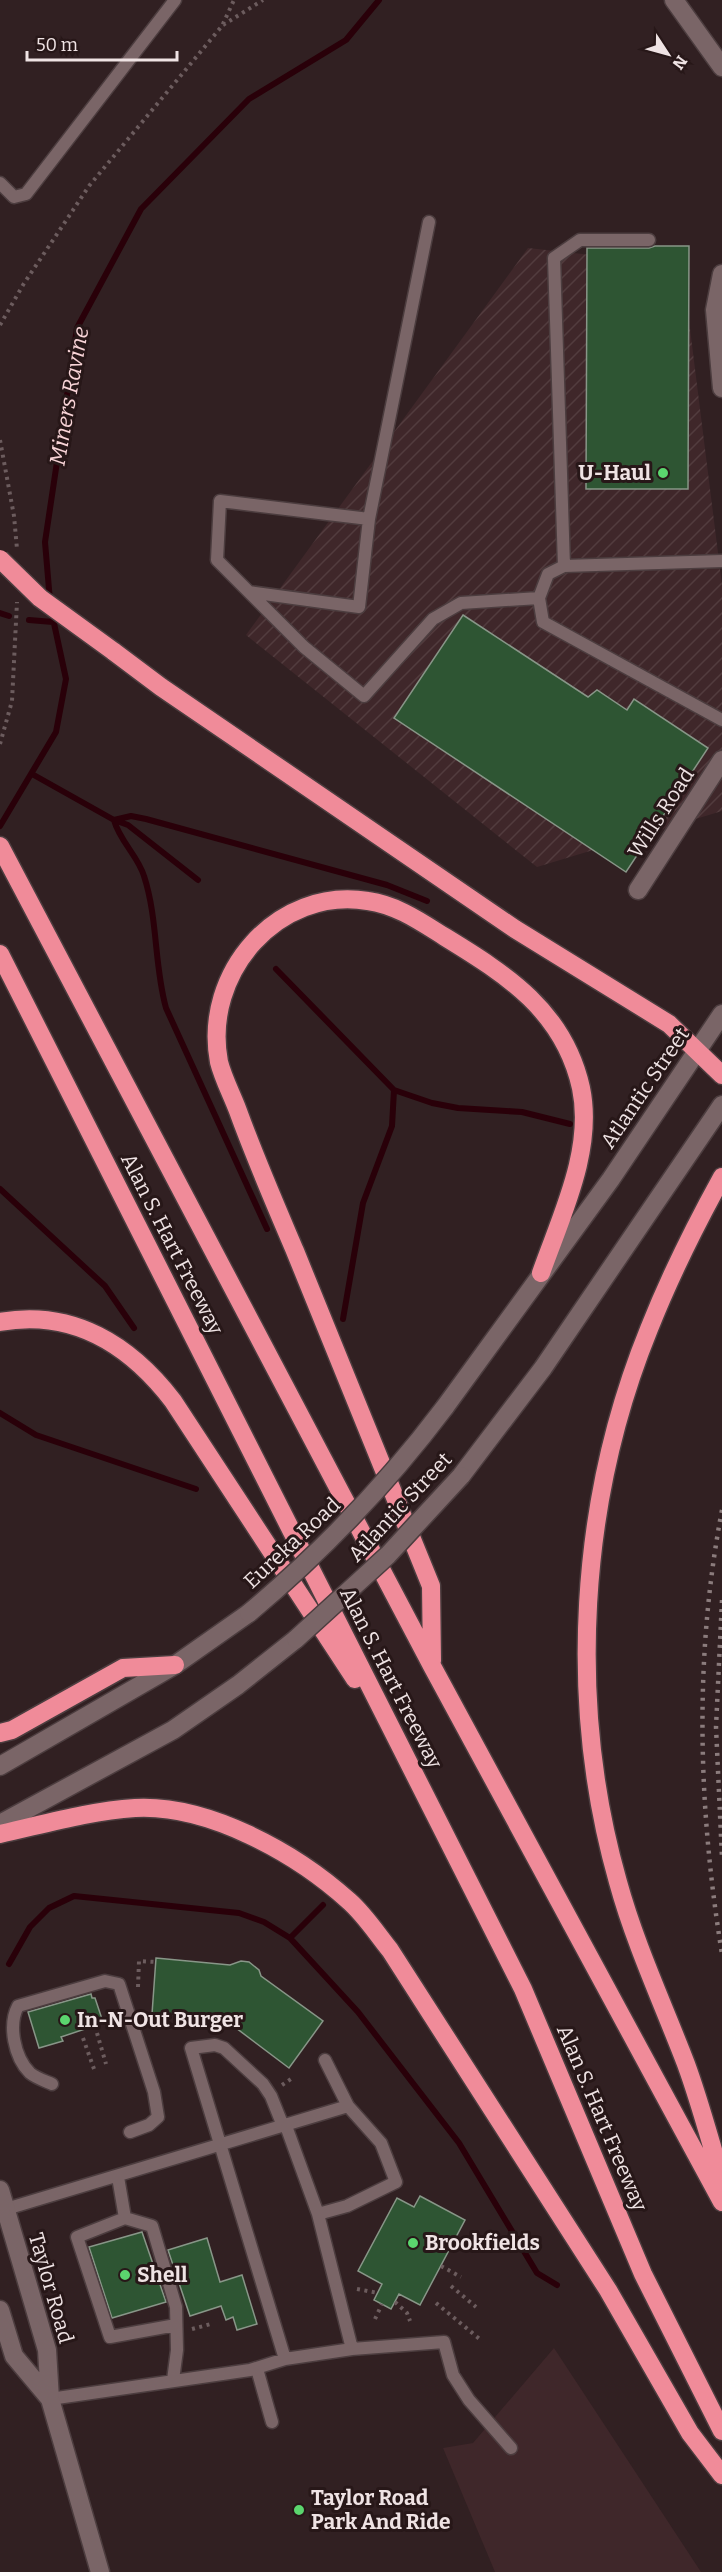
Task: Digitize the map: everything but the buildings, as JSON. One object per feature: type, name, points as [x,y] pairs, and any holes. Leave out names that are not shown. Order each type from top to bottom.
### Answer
[{"type":"highway","points":[[0,559],[40,598],[161,687],[515,929],[669,1024],[722,1075]]},
{"type":"highway","name":"Alan S. Hart Freeway","points":[[0,846],[432,1666],[722,2202]]},
{"type":"highway","points":[[432,1666],[431,1586],[255,1157],[219,1062],[218,1030],[222,1000],[235,966],[248,945],[272,926],[319,901],[368,901],[401,911],[479,958],[521,987],[545,1013],[561,1037],[572,1061],[581,1090],[582,1115],[577,1169],[541,1273]]},
{"type":"highway","name":"Alan S. Hart Freeway","points":[[0,954],[523,1989],[643,2274],[722,2432]]},
{"type":"highway","points":[[722,1177],[648,1330],[621,1412],[598,1519],[589,1590],[588,1638],[591,1732],[599,1801],[618,1882],[687,2068],[722,2180]]},
{"type":"highway","points":[[0,1322],[22,1318],[49,1320],[78,1326],[104,1337],[131,1355],[153,1375],[173,1401],[404,1754]]},
{"type":"highway","points":[[0,1732],[12,1730],[123,1668],[175,1665]]},
{"type":"highway","points":[[0,1834],[88,1814],[138,1808],[206,1816],[303,1865],[351,1902],[390,1950],[608,2290],[690,2433],[722,2475]]},
{"type":"main road","points":[[674,0],[722,67]]},
{"type":"main road","points":[[722,274],[715,310],[722,388]]},
{"type":"main road","name":"Wills Road","points":[[638,890],[722,760]]},
{"type":"main road","name":"Atlantic Street","points":[[541,1273],[611,1179],[722,1014]]},
{"type":"main road","name":"Atlantic Street","points":[[0,1824],[173,1730],[238,1685],[348,1594],[423,1519],[461,1476],[543,1368],[722,1105]]},
{"type":"main road","name":"Eureka Road","points":[[0,1766],[175,1665],[249,1613],[330,1541],[372,1498],[446,1407],[541,1273]]},
{"type":"main road","name":"Taylor Road","points":[[0,2190],[47,2350],[50,2399],[100,2572]]},
{"type":"main road","name":"Taylor Road","points":[[0,2310],[14,2356],[50,2399]]},
{"type":"lane","points":[[0,183],[14,197],[26,194],[175,0]]},
{"type":"lane","points":[[249,592],[359,607],[369,519],[429,222]]},
{"type":"lane","points":[[564,566],[554,258],[580,240],[649,240]]},
{"type":"lane","points":[[369,519],[220,501],[217,560],[304,647],[364,696],[433,619],[461,603],[539,598]]},
{"type":"lane","points":[[722,561],[564,566],[548,574],[539,598],[543,622],[722,720]]},
{"type":"lane","points":[[52,2084],[31,2073],[22,2061],[14,2040],[12,2017],[18,2006],[105,1981],[119,1984],[154,2092],[158,2117],[149,2125],[130,2132]]},
{"type":"lane","points":[[285,2359],[191,2048],[215,2045],[224,2048],[263,2084],[271,2096],[318,2214],[352,2349]]},
{"type":"lane","points":[[318,2214],[347,2206],[396,2182],[381,2143],[348,2106],[325,2060]]},
{"type":"lane","points":[[6,2209],[348,2106]]},
{"type":"lane","points":[[118,2177],[125,2218]]},
{"type":"lane","points":[[173,2380],[176,2325],[176,2307],[152,2226],[125,2218],[77,2237],[110,2337],[176,2325]]},
{"type":"lane","points":[[50,2399],[257,2369],[285,2359],[352,2349],[444,2342],[453,2375],[469,2400],[511,2448]]},
{"type":"lane","points":[[257,2369],[273,2422]]},
{"type":"path","points":[[0,325],[23,285],[89,186],[222,26],[234,0]]},
{"type":"path","points":[[222,26],[262,0]]},
{"type":"path","points":[[138,1992],[139,1961],[156,1962]]},
{"type":"path","points":[[97,2033],[106,2064]]},
{"type":"path","points":[[83,2038],[94,2069]]},
{"type":"path","points":[[441,2266],[461,2277]]},
{"type":"path","points":[[451,2286],[476,2307]]},
{"type":"path","points":[[357,2289],[378,2294]]},
{"type":"path","points":[[395,2302],[407,2313],[410,2321]]},
{"type":"path","points":[[436,2303],[482,2341]]},
{"type":"path","points":[[375,2319],[382,2304]]},
{"type":"shaded area","points":[[528,248],[682,265],[722,585],[722,811],[537,867],[246,635]]},
{"type":"shaded area","points":[[554,2348],[701,2572],[495,2572],[443,2448],[473,2443]]},
{"type":"waterway","name":"Miners Ravine","points":[[50,601],[45,542],[77,328],[141,209],[249,99],[346,40],[379,0]]},
{"type":"waterway","points":[[0,613],[9,616]]},
{"type":"waterway","name":"Miners Ravine","points":[[0,826],[56,732],[66,679],[52,614]]},
{"type":"waterway","points":[[29,620],[53,622]]},
{"type":"waterway","points":[[32,774],[114,820],[128,825],[198,880]]},
{"type":"waterway","points":[[267,1229],[166,1008],[159,975],[152,909],[144,876],[114,820],[131,816],[146,819],[387,885],[427,901]]},
{"type":"waterway","points":[[276,969],[394,1090],[392,1126],[363,1203],[343,1319]]},
{"type":"waterway","points":[[394,1090],[432,1103],[458,1108],[522,1112],[570,1124]]},
{"type":"waterway","points":[[0,1189],[105,1286],[134,1328]]},
{"type":"waterway","points":[[0,1413],[36,1435],[196,1489]]},
{"type":"waterway","points":[[9,1964],[30,1927],[49,1908],[74,1896],[239,1913],[264,1922],[290,1938],[358,2012],[459,2143],[537,2273],[557,2285]]},
{"type":"waterway","points":[[290,1938],[323,1905]]},
{"type":"railway","points":[[722,1510],[707,1620],[702,1732],[708,1843],[722,1954]]},
{"type":"railway","points":[[722,1600],[716,1727],[722,1858]]},
{"type":"place","name":"U-Haul","points":[[663,473]]},
{"type":"place","name":"In-N-Out Burger","points":[[65,2020]]},
{"type":"place","name":"Brookfields","points":[[413,2243]]},
{"type":"place","name":"Shell","points":[[125,2275]]},
{"type":"place","name":"Taylor Road Park And Ride","points":[[299,2510]]}]
